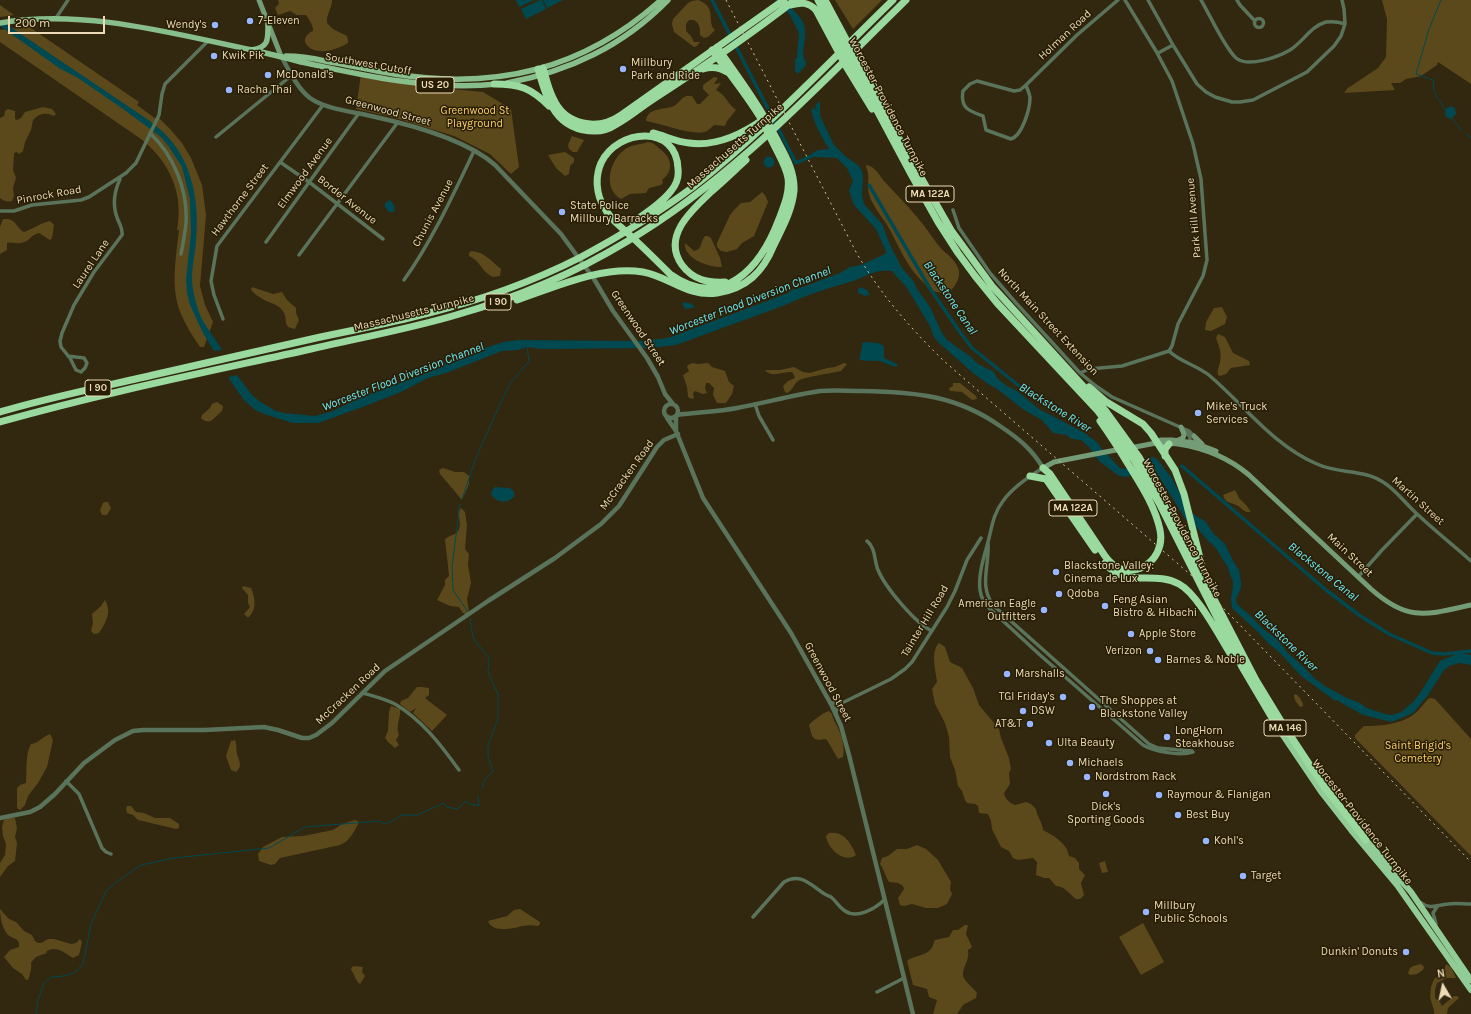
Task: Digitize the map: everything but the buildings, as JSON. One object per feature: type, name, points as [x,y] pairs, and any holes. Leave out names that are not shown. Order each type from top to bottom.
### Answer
[{"type":"highway","name":"Worcester-Providence Turnpike","points":[[818,0],[938,222],[975,276],[997,303],[1052,362],[1133,460]]},
{"type":"highway","name":"Worcester-Providence Turnpike","points":[[825,0],[903,146],[951,230],[992,286],[1024,323],[1105,410],[1207,585],[1249,669],[1284,726],[1323,785],[1366,840],[1415,898],[1471,980]]},
{"type":"highway","name":"Massachusetts Turnpike","points":[[0,412],[57,397],[393,322],[449,308],[505,290],[547,273],[624,233],[679,197],[714,170],[757,128],[787,103],[893,0]]},
{"type":"highway","name":"Massachusetts Turnpike","points":[[0,422],[109,394],[457,315],[500,302],[539,286],[627,242],[706,187],[764,140],[906,0]]},
{"type":"highway","points":[[542,72],[553,98],[562,112],[577,122],[600,124],[617,118],[714,48],[787,3],[807,3],[818,13],[901,161],[911,174]]},
{"type":"highway","points":[[494,84],[510,84],[531,90],[540,96],[568,123],[584,130],[594,131],[608,129],[728,49],[787,3]]},
{"type":"highway","points":[[457,315],[497,306],[596,274],[619,270],[642,272],[654,275],[685,290],[704,294],[726,291],[745,283],[760,271],[769,258],[789,211],[793,195],[793,176],[787,158],[758,105],[714,48]]},
{"type":"highway","points":[[635,243],[670,274],[693,286],[706,288],[726,284],[744,275],[756,262],[775,230],[787,196],[788,180],[783,163],[760,117],[729,74],[719,55]]},
{"type":"highway","points":[[695,72],[708,67],[714,67],[719,68],[729,74]]},
{"type":"highway","points":[[542,72],[547,98],[555,112]]},
{"type":"highway","points":[[692,291],[669,277],[603,214],[596,201],[593,180],[595,167],[600,158],[615,140],[632,133],[648,132],[689,143],[708,143],[757,128]]},
{"type":"highway","points":[[582,256],[643,215],[671,191],[677,179],[677,161],[676,156],[669,145],[658,139],[637,136],[625,140],[610,150],[602,161],[598,173],[598,192],[604,207],[616,225]]},
{"type":"highway","points":[[739,278],[724,282],[704,281],[688,272],[677,256],[677,233],[690,212],[764,140]]},
{"type":"highway","name":"MA 122A","points":[[1066,367],[1105,401],[1143,424],[1151,433],[1156,443]]},
{"type":"highway","points":[[1156,443],[1175,470],[1182,485],[1207,585]]},
{"type":"highway","points":[[1165,456],[1164,449],[1169,444]]},
{"type":"highway","name":"MA 122A","points":[[1043,468],[1050,474],[1112,565],[1126,570],[1138,570],[1148,564],[1154,557],[1160,544],[1161,533],[1141,473],[1133,460]]},
{"type":"highway","points":[[1043,468],[1046,479],[1079,528],[1105,564],[1114,572],[1128,578],[1152,577],[1167,579],[1188,590],[1197,600],[1262,702]]},
{"type":"highway","name":"Worcester-Providence Turnpike","points":[[1141,473],[1194,572],[1242,667],[1278,728],[1322,793],[1397,885],[1471,990]]},
{"type":"highway","points":[[1030,476],[1042,477],[1046,479]]},
{"type":"main road","name":"Greenwood Street","points":[[259,0],[281,56]]},
{"type":"main road","name":"Southwest Cutoff","points":[[281,56],[304,57],[406,75],[450,79],[494,78],[542,72],[606,41],[635,22],[661,0]]},
{"type":"main road","name":"Southwest Cutoff","points":[[56,18],[86,20],[147,28],[254,50],[303,62],[411,82],[458,86],[512,82],[542,72],[575,64],[614,44],[649,18],[668,0]]},
{"type":"main road","name":"US 20","points":[[0,23],[56,18]]},
{"type":"main road","points":[[254,50],[260,49],[266,44],[268,39],[268,24]]},
{"type":"main road","points":[[1177,440],[1182,438],[1184,434],[1181,427]]},
{"type":"main road","points":[[1194,436],[1202,445]]},
{"type":"main road","name":"Main Street","points":[[1156,443],[1161,440],[1177,440],[1192,444],[1234,464]]},
{"type":"main road","name":"Main Street","points":[[1043,468],[1054,462],[1156,443],[1202,445],[1224,455],[1249,475],[1386,602],[1404,611],[1430,614],[1471,606]]},
{"type":"street","points":[[56,18],[68,0]]},
{"type":"street","name":"Holman Road","points":[[1026,85],[1077,35],[1118,0]]},
{"type":"street","name":"Park Hill Avenue","points":[[1125,0],[1158,54],[1175,89],[1197,160],[1201,179],[1207,260],[1203,276],[1178,324],[1172,346],[1169,351]]},
{"type":"street","points":[[1148,0],[1197,84],[1206,92],[1215,97],[1226,101],[1240,102],[1253,100],[1307,72],[1334,46],[1341,36],[1345,24],[1342,0]]},
{"type":"street","points":[[1201,0],[1232,53],[1242,62],[1254,63],[1290,50],[1311,30],[1326,22],[1333,21],[1345,24]]},
{"type":"street","points":[[1237,0],[1256,21]]},
{"type":"street","name":"Pinrock Road","points":[[0,211],[14,211],[37,204],[53,202],[63,203],[81,200],[89,197],[120,178],[134,165],[159,115],[165,84],[208,41]]},
{"type":"street","points":[[1158,54],[1173,45]]},
{"type":"street","name":"Greenwood Street","points":[[281,56],[307,95],[315,101],[424,130],[474,151],[497,167],[561,234],[594,279],[613,311],[633,340],[642,350],[658,377],[665,394],[675,406]]},
{"type":"street","points":[[216,137],[292,74]]},
{"type":"street","points":[[981,81],[1014,91],[1020,90],[1026,85],[1030,98],[1027,112],[1018,136],[1012,139],[986,130],[983,116],[969,111],[963,101],[963,91],[968,85],[975,82],[981,81]]},
{"type":"street","name":"Hawthorne Street","points":[[223,319],[211,281],[216,248],[323,104]]},
{"type":"street","name":"Elmwood Avenue","points":[[266,242],[359,113]]},
{"type":"street","points":[[300,255],[398,122]]},
{"type":"street","points":[[150,132],[168,154],[179,175],[185,202],[186,222],[181,254]]},
{"type":"street","name":"Chunis Avenue","points":[[404,280],[414,266],[450,203],[474,151]]},
{"type":"street","name":"Border Avenue","points":[[280,162],[309,182],[383,239]]},
{"type":"street","name":"Laurel Lane","points":[[68,356],[85,359],[87,363],[86,368],[81,372],[77,371],[61,345],[62,333],[74,305],[94,272],[122,235],[114,199],[120,178]]},
{"type":"street","name":"North Main Street Extension","points":[[953,210],[959,228],[990,273],[1080,373],[1112,397],[1181,427],[1189,431],[1194,436]]},
{"type":"street","points":[[1080,373],[1089,369],[1122,366],[1169,351]]},
{"type":"street","name":"Martin Street","points":[[1169,351],[1206,373],[1268,432],[1302,456],[1325,468],[1376,477],[1390,487],[1417,514],[1471,560]]},
{"type":"street","points":[[690,413],[669,404],[665,406],[663,412],[667,418],[672,418],[690,413],[717,412],[800,394],[830,390],[901,392],[945,399],[991,419],[1028,447],[1037,457],[1043,468],[1014,488],[1001,503],[992,521],[988,542],[983,557],[980,586],[982,596],[990,609],[1143,745],[1158,751],[1193,752],[1158,748],[1149,744],[994,606],[989,598],[985,586],[989,556],[988,542]]},
{"type":"street","name":"Greenwood Street","points":[[665,394],[665,406]]},
{"type":"street","points":[[755,404],[759,416],[773,440]]},
{"type":"street","points":[[675,406],[678,411],[676,416]]},
{"type":"street","name":"Greenwood Street","points":[[676,416],[677,433]]},
{"type":"street","name":"Greenwood Street","points":[[667,418],[677,433],[704,500],[791,633],[836,715],[849,755],[913,1014]]},
{"type":"street","points":[[1181,427],[1188,434],[1192,444]]},
{"type":"street","name":"McCracken Road","points":[[0,818],[33,811],[44,804],[84,763],[109,743],[120,736],[133,731],[264,727],[278,730],[299,738],[310,738],[316,735],[329,725],[381,674],[593,531],[619,506],[657,447],[664,440],[677,433]]},
{"type":"street","points":[[1192,444],[1194,436]]},
{"type":"street","points":[[1358,577],[1417,514]]},
{"type":"street","name":"Tainter Hill Road","points":[[830,703],[842,703],[891,678],[905,669],[916,656],[947,607],[967,560],[980,538]]},
{"type":"street","points":[[867,541],[871,545],[878,569],[888,586],[918,622],[932,631]]},
{"type":"street","points":[[363,693],[394,704],[417,721],[437,739],[460,770]]},
{"type":"street","points":[[836,715],[837,707],[842,703]]},
{"type":"street","points":[[66,781],[79,794],[102,848],[111,854]]},
{"type":"street","points":[[753,917],[784,882],[791,879],[803,879],[824,894],[831,897],[843,909],[850,913],[870,911],[884,900]]},
{"type":"street","points":[[1415,898],[1428,907],[1437,907],[1446,904],[1471,904]]},
{"type":"street","points":[[1437,907],[1434,913],[1438,930]]},
{"type":"street","points":[[877,992],[904,978]]},
{"type":"green space","points":[[278,0],[332,0],[327,17],[327,23],[333,29],[347,36],[348,43],[327,51],[320,51],[311,48],[305,40],[313,29],[306,15],[297,15],[290,11],[278,15],[275,8],[279,4]]},
{"type":"green space","points":[[698,0],[704,3],[710,10],[711,23],[715,30],[708,37],[704,38],[700,35],[699,25],[694,20],[689,20],[686,24],[686,31],[694,42],[700,42],[694,47],[674,32],[672,24],[673,19],[688,3]]},
{"type":"green space","points":[[835,0],[882,0],[853,29]]},
{"type":"green space","points":[[1382,0],[1471,0],[1471,84],[1438,62],[1437,65],[1421,76],[1406,79],[1400,83],[1391,83],[1395,90],[1344,93],[1348,88],[1378,68],[1386,57],[1387,19]]},
{"type":"green space","points":[[0,5],[14,15],[0,17]]},
{"type":"green space","points":[[28,26],[139,102],[137,105],[156,119],[158,117],[182,143],[191,158],[202,185],[206,215],[200,286],[205,305],[213,322],[204,347],[200,347],[192,335],[183,318],[178,304],[175,283],[175,262],[179,230],[177,230],[179,217],[178,204],[176,191],[167,168],[160,158],[141,139],[0,42],[0,30]]},
{"type":"green space","name":"Greenwood St Playground","points":[[361,74],[396,82],[483,92],[511,109],[519,167],[511,174],[490,154],[454,136],[392,117],[356,109]]},
{"type":"green space","points":[[714,77],[718,78],[714,84],[721,83],[716,90],[722,94],[730,105],[736,110],[725,126],[715,125],[707,131],[694,132],[646,121],[647,116],[653,111],[674,106],[686,96],[692,96],[697,104],[700,104],[709,95],[703,89],[703,85]]},
{"type":"green space","points":[[43,107],[52,109],[56,114],[54,116],[43,114],[33,120],[23,151],[19,154],[17,152],[14,153],[13,170],[16,178],[13,188],[14,196],[12,201],[4,201],[0,198],[0,118],[4,116],[5,111],[8,109],[15,111],[15,119],[17,120],[21,118],[25,112]]},
{"type":"green space","points":[[572,136],[584,140],[577,152],[573,152],[569,149],[568,145]]},
{"type":"green space","points":[[648,142],[652,143],[665,153],[669,161],[670,169],[662,180],[663,183],[661,185],[649,188],[646,193],[630,194],[621,199],[611,188],[610,174],[612,167],[619,155],[624,150]]},
{"type":"green space","points":[[565,152],[574,158],[574,162],[570,166],[569,174],[565,176],[556,168],[548,155]]},
{"type":"green space","points":[[866,165],[872,167],[876,171],[920,220],[940,248],[956,264],[959,276],[948,295],[935,292],[927,286],[914,272],[902,254],[871,199],[868,190],[868,174]]},
{"type":"green space","points":[[762,192],[768,202],[754,236],[742,243],[737,249],[727,252],[721,251],[717,247],[717,243],[730,215],[741,203],[750,202]]},
{"type":"green space","points":[[3,219],[13,221],[24,232],[50,221],[54,225],[52,238],[50,240],[39,233],[24,242],[7,243],[7,250],[0,254],[0,227]]},
{"type":"green space","points":[[705,236],[711,238],[720,258],[722,267],[710,266],[698,261],[688,253],[685,248],[685,243],[694,251],[699,249]]},
{"type":"green space","points":[[471,251],[480,253],[491,260],[501,269],[500,276],[493,277],[486,273],[476,260],[469,256]]},
{"type":"green space","points":[[252,287],[273,294],[282,292],[287,300],[296,308],[296,313],[299,320],[295,329],[288,327],[284,313],[280,308],[257,295],[251,290]]},
{"type":"green space","points":[[1222,307],[1227,317],[1225,324],[1211,331],[1205,330],[1206,322],[1214,308]]},
{"type":"green space","points":[[1218,334],[1225,337],[1233,353],[1249,361],[1250,365],[1231,368],[1226,374],[1220,376],[1218,375],[1221,356],[1216,338]]},
{"type":"green space","points":[[692,363],[708,363],[712,367],[725,371],[729,382],[734,386],[732,394],[726,403],[717,403],[713,395],[714,388],[709,383],[706,383],[705,388],[707,393],[703,394],[695,391],[693,393],[694,398],[692,399],[688,397],[687,387],[683,375],[689,371],[687,367]]},
{"type":"green space","points":[[844,363],[847,364],[841,371],[798,381],[787,393],[785,392],[783,386],[788,381],[795,378],[793,373],[770,374],[765,370],[780,370],[794,367],[803,372],[810,373],[835,367]]},
{"type":"green space","points":[[953,383],[960,383],[976,396],[977,399],[972,400],[962,392],[950,391],[949,388],[953,386]]},
{"type":"green space","points":[[217,402],[223,406],[222,411],[211,421],[203,420],[201,418],[202,415],[210,408],[212,404]]},
{"type":"green space","points":[[443,468],[455,472],[464,472],[469,476],[469,484],[462,500],[440,474],[439,470]]},
{"type":"green space","points":[[1235,490],[1239,498],[1251,512],[1244,511],[1238,506],[1225,500],[1223,495]]},
{"type":"green space","points":[[105,502],[108,502],[111,508],[107,515],[102,515],[100,510]]},
{"type":"green space","points":[[461,508],[465,512],[467,525],[465,549],[469,554],[468,565],[471,583],[467,599],[469,612],[467,616],[459,607],[450,606],[437,600],[445,585],[445,580],[449,576],[445,539],[455,534],[459,530],[460,522],[458,512]]},
{"type":"green space","points":[[243,586],[251,588],[254,595],[254,607],[252,614],[249,617],[244,614],[250,607],[248,603],[248,595],[242,588]]},
{"type":"green space","points":[[105,600],[108,609],[107,617],[99,633],[94,634],[91,631],[93,623],[92,614]]},
{"type":"green space","points":[[939,643],[945,647],[950,662],[962,668],[973,688],[979,705],[999,729],[1009,758],[1011,769],[1009,773],[1010,784],[1004,793],[1005,797],[1015,805],[1026,802],[1031,804],[1036,809],[1043,830],[1059,840],[1066,847],[1069,856],[1075,858],[1079,863],[1079,869],[1085,875],[1081,883],[1084,895],[1080,899],[1076,899],[1065,889],[1056,886],[1049,878],[1036,875],[1037,862],[1033,858],[1018,860],[1013,858],[1009,851],[1001,847],[992,829],[988,814],[979,813],[978,806],[967,803],[965,800],[962,791],[958,786],[955,770],[950,757],[949,737],[945,723],[935,704],[932,689],[937,682],[934,656],[936,647]]},
{"type":"green space","points":[[417,687],[429,688],[429,695],[425,698],[447,715],[432,731],[413,713],[416,708],[410,712],[400,704],[401,701],[408,698]]},
{"type":"green space","points":[[1296,694],[1300,698],[1303,706],[1300,707],[1296,701],[1294,695]]},
{"type":"green space","name":"Saint Brigid's Cemetery","points":[[1431,698],[1435,699],[1471,739],[1471,856],[1355,738],[1355,735],[1364,726],[1381,725],[1405,720]]},
{"type":"green space","points":[[391,706],[400,709],[398,725],[399,735],[396,740],[399,745],[395,748],[385,738],[388,731],[389,712]]},
{"type":"green space","points":[[829,711],[832,714],[843,742],[843,757],[838,759],[827,740],[815,739],[812,736],[809,725],[818,717]]},
{"type":"green space","points":[[50,734],[53,740],[47,767],[38,783],[28,796],[25,805],[20,810],[17,808],[17,788],[26,783],[29,748],[31,744]]},
{"type":"green space","points":[[235,740],[240,763],[236,772],[231,770],[226,756],[231,741]]},
{"type":"green space","points":[[127,806],[131,806],[136,812],[144,813],[155,818],[170,818],[179,824],[179,828],[176,829],[138,820],[133,815],[127,813]]},
{"type":"green space","points":[[7,818],[15,818],[17,828],[15,837],[17,843],[15,861],[8,866],[0,877],[0,863],[5,855],[6,844],[2,827],[4,820]]},
{"type":"green space","points":[[355,820],[359,822],[353,833],[349,839],[340,845],[280,858],[275,864],[271,865],[259,861],[258,854],[263,847],[282,837],[303,836],[333,830],[342,824]]},
{"type":"green space","points":[[829,833],[843,836],[852,846],[856,855],[847,858],[837,854],[827,841],[826,836]]},
{"type":"green space","points":[[917,845],[926,849],[938,860],[951,882],[950,889],[952,894],[947,904],[938,908],[926,908],[912,904],[904,906],[900,905],[898,898],[904,889],[903,886],[898,883],[889,882],[880,864],[882,858],[888,856],[897,849],[907,849]]},
{"type":"green space","points":[[1105,861],[1108,872],[1102,873],[1099,863]]},
{"type":"green space","points":[[0,909],[9,919],[16,922],[24,931],[32,935],[38,943],[48,939],[54,939],[71,944],[76,943],[80,939],[82,942],[79,955],[73,958],[56,949],[49,950],[46,953],[36,957],[31,963],[28,980],[26,980],[22,974],[13,968],[4,957],[10,950],[19,947],[19,942],[9,936],[5,931],[0,915]]},
{"type":"green space","points":[[520,909],[540,922],[540,924],[538,926],[526,925],[498,929],[490,925],[488,921],[507,916],[514,910]]},
{"type":"green space","points":[[1143,923],[1164,962],[1141,975],[1119,937]]},
{"type":"green space","points":[[965,925],[968,925],[966,934],[972,947],[968,950],[968,958],[963,974],[965,980],[977,993],[976,998],[963,1005],[957,1014],[933,1014],[937,1000],[929,997],[927,989],[913,985],[907,961],[927,953],[931,949],[935,940],[949,937],[953,930],[958,930]]},
{"type":"green space","points":[[1421,964],[1424,967],[1423,970],[1417,974],[1410,975],[1408,973],[1410,968]]},
{"type":"green space","points":[[1446,964],[1451,967],[1456,978],[1447,978],[1437,983],[1435,998],[1442,1006],[1454,996],[1459,998],[1448,1008],[1447,1014],[1434,1014],[1430,997],[1431,987],[1434,979],[1443,973]]},
{"type":"green space","points":[[354,966],[363,967],[362,972],[365,976],[360,984],[351,970]]},
{"type":"water","points":[[516,0],[534,0],[519,7]]},
{"type":"water","points":[[542,0],[546,9],[526,19],[521,9]]},
{"type":"water","points":[[543,0],[563,0],[547,8]]},
{"type":"water","points":[[775,0],[783,0],[795,11],[803,23],[805,35],[803,53],[806,65],[798,74],[795,71],[795,60],[797,57],[799,33],[790,15]]},
{"type":"water","points":[[0,20],[150,121],[162,131],[181,154],[192,182],[197,211],[196,241],[192,277],[194,293],[201,317],[222,350],[214,351],[203,333],[190,305],[186,279],[191,233],[190,199],[182,167],[169,147],[161,137],[123,109],[78,78],[59,68],[0,26]]},
{"type":"water","points":[[820,101],[820,116],[834,145],[845,156],[858,165],[862,171],[862,196],[864,204],[882,224],[890,245],[902,268],[914,282],[917,289],[930,307],[942,333],[947,340],[971,357],[978,364],[994,372],[997,378],[1007,386],[1017,391],[1039,409],[1083,432],[1097,442],[1120,468],[1129,468],[1146,458],[1156,458],[1171,477],[1185,503],[1193,514],[1205,521],[1214,534],[1225,544],[1239,570],[1241,588],[1236,599],[1237,604],[1263,629],[1277,639],[1287,652],[1313,677],[1325,686],[1367,708],[1392,715],[1401,712],[1413,702],[1440,661],[1459,653],[1471,655],[1471,665],[1460,663],[1449,666],[1444,670],[1428,695],[1413,713],[1392,722],[1363,715],[1334,700],[1301,676],[1279,652],[1232,608],[1231,598],[1233,582],[1227,566],[1215,547],[1194,524],[1186,520],[1153,467],[1149,466],[1127,477],[1119,476],[1099,461],[1089,447],[1081,440],[1072,439],[1066,435],[1053,433],[1042,420],[1024,410],[973,373],[934,337],[930,326],[907,288],[892,271],[874,272],[856,280],[811,294],[788,304],[676,345],[650,348],[540,349],[527,347],[518,350],[502,351],[446,373],[428,378],[401,392],[318,423],[293,423],[255,410],[244,400],[229,379],[229,377],[237,375],[252,395],[276,411],[315,416],[333,411],[359,398],[422,375],[452,359],[503,342],[518,340],[640,341],[668,338],[788,293],[791,290],[840,273],[850,267],[861,265],[885,254],[886,251],[876,229],[854,205],[849,191],[853,181],[847,168],[837,158],[813,157],[812,153],[818,150],[829,149],[818,130],[811,110],[814,107],[817,112],[815,105]]},
{"type":"water","points":[[1451,106],[1455,108],[1456,114],[1451,119],[1446,117],[1445,113],[1446,109]]},
{"type":"water","points":[[767,157],[771,157],[773,158],[773,166],[767,167],[764,164],[764,160]]},
{"type":"water","points":[[389,200],[395,207],[394,212],[389,212],[385,207],[385,204]]},
{"type":"water","points":[[861,287],[867,290],[870,295],[865,296],[858,293],[858,289]]},
{"type":"water","points":[[685,302],[692,304],[695,307],[685,309],[682,303]]},
{"type":"water","points":[[862,343],[878,343],[884,346],[884,358],[897,364],[898,366],[893,366],[879,361],[866,361],[859,359]]},
{"type":"water","points":[[495,487],[510,488],[514,492],[514,497],[505,502],[496,500],[491,495],[492,490]]},
{"type":"waterway","points":[[712,0],[796,163],[816,154]]},
{"type":"waterway","points":[[1441,0],[1429,29],[1416,74],[1433,80],[1434,92],[1446,111]]},
{"type":"waterway","points":[[1452,118],[1462,131]]},
{"type":"waterway","points":[[1466,134],[1471,138]]},
{"type":"waterway","name":"Blackstone Canal","points":[[869,185],[929,287],[972,348],[1039,402]]},
{"type":"waterway","points":[[462,499],[477,455],[509,385],[529,361],[527,346]]},
{"type":"waterway","name":"Blackstone Canal","points":[[1182,466],[1326,590],[1359,615],[1389,634],[1432,653],[1444,654],[1471,651]]},
{"type":"waterway","points":[[460,504],[452,567],[453,590],[468,612]]},
{"type":"waterway","points":[[470,618],[473,638],[489,658],[488,672],[498,694],[498,719],[488,745],[488,757],[493,771],[485,779],[482,789]]},
{"type":"waterway","points":[[36,1014],[38,1000],[44,983],[51,977],[64,976],[74,973],[83,964],[91,924],[106,891],[141,865],[174,858],[269,848],[305,827],[380,821],[384,824],[402,815],[417,815],[444,803],[447,807],[457,809],[466,801],[470,804],[479,806],[478,795]]},
{"type":"railway","points":[[726,0],[856,252],[875,282],[908,324],[945,362],[1192,576],[1471,862]]},
{"type":"place","name":"7-Eleven","points":[[250,21]]},
{"type":"place","name":"Wendy's","points":[[215,25]]},
{"type":"place","name":"Kwik Pik","points":[[214,56]]},
{"type":"place","name":"Millbury Park and Ride","points":[[623,69]]},
{"type":"place","name":"McDonald's","points":[[268,75]]},
{"type":"place","name":"Racha Thai","points":[[229,90]]},
{"type":"place","name":"State Police Millbury Barracks","points":[[562,212]]},
{"type":"place","name":"Mike's Truck Services","points":[[1198,413]]},
{"type":"place","name":"Blackstone Valley: Cinema de Lux","points":[[1056,572]]},
{"type":"place","name":"Qdoba","points":[[1059,594]]},
{"type":"place","name":"Feng Asian Bistro & Hibachi","points":[[1105,606]]},
{"type":"place","name":"American Eagle Outfitters","points":[[1044,610]]},
{"type":"place","name":"Apple Store","points":[[1131,634]]},
{"type":"place","name":"Verizon","points":[[1150,651]]},
{"type":"place","name":"Barnes & Noble","points":[[1158,660]]},
{"type":"place","name":"Marshalls","points":[[1007,674]]},
{"type":"place","name":"TGI Friday's","points":[[1063,697]]},
{"type":"place","name":"The Shoppes at Blackstone Valley","points":[[1092,707]]},
{"type":"place","name":"DSW","points":[[1023,711]]},
{"type":"place","name":"AT&T","points":[[1030,724]]},
{"type":"place","name":"LongHorn Steakhouse","points":[[1167,737]]},
{"type":"place","name":"Ulta Beauty","points":[[1049,743]]},
{"type":"place","name":"Michaels","points":[[1070,763]]},
{"type":"place","name":"Nordstrom Rack","points":[[1087,777]]},
{"type":"place","name":"Dick's Sporting Goods","points":[[1106,794]]},
{"type":"place","name":"Raymour & Flanigan","points":[[1159,795]]},
{"type":"place","name":"Best Buy","points":[[1178,815]]},
{"type":"place","name":"Kohl's","points":[[1206,841]]},
{"type":"place","name":"Target","points":[[1243,876]]},
{"type":"place","name":"Millbury Public Schools","points":[[1146,912]]},
{"type":"place","name":"Dunkin' Donuts","points":[[1406,952]]},
{"type":"water label","name":"Worcester Flood Diversion Channel","points":[[750,301]]},
{"type":"water label","name":"Worcester Flood Diversion Channel","points":[[403,377]]},
{"type":"water label","name":"Blackstone River","points":[[1055,408]]},
{"type":"water label","name":"Blackstone River","points":[[1286,641]]}]
